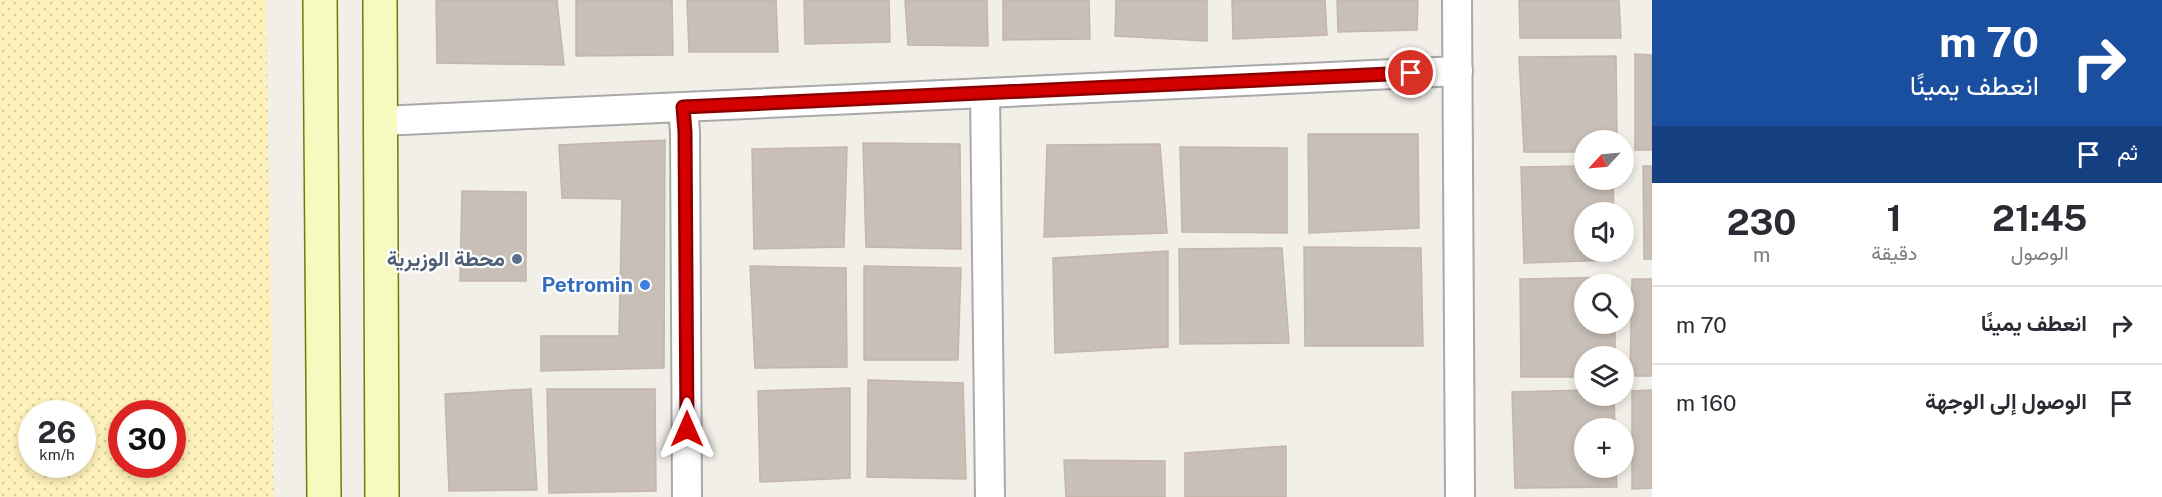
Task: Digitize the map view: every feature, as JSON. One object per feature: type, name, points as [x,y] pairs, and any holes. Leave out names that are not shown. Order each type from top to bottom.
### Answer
[{"type":"street","points":[[320,0],[324,497]]},
{"type":"street","points":[[380,0],[382,497]]},
{"type":"street","points":[[1458,0],[1460,497]]},
{"type":"street","points":[[381,121],[1458,71]]},
{"type":"street","points":[[985,93],[990,497]]},
{"type":"street","points":[[683,107],[687,497]]},
{"type":"sand","points":[[0,0],[266,0],[274,497],[0,497]]},
{"type":"building","points":[[436,0],[557,0],[564,65],[437,63]]},
{"type":"building","points":[[576,0],[672,0],[673,55],[576,56]]},
{"type":"building","points":[[687,0],[776,0],[778,52],[689,52]]},
{"type":"building","points":[[804,0],[889,0],[890,42],[805,44]]},
{"type":"building","points":[[905,0],[987,0],[988,46],[908,45]]},
{"type":"building","points":[[1003,0],[1089,0],[1090,39],[1003,40]]},
{"type":"building","points":[[1116,0],[1207,0],[1207,41],[1115,36]]},
{"type":"building","points":[[1232,0],[1325,0],[1327,35],[1233,39]]},
{"type":"building","points":[[1337,0],[1418,0],[1417,30],[1338,32]]},
{"type":"building","points":[[1519,0],[1619,0],[1621,38],[1520,38]]},
{"type":"building","points":[[1635,54],[1652,55],[1652,150],[1635,150]]},
{"type":"building","points":[[1616,56],[1617,130],[1574,130],[1574,152],[1524,152],[1519,57]]},
{"type":"building","points":[[1308,134],[1418,134],[1419,228],[1309,233]]},
{"type":"building","points":[[665,140],[664,368],[541,371],[541,336],[619,336],[622,199],[562,198],[559,145]]},
{"type":"building","points":[[863,143],[960,144],[961,249],[866,247]]},
{"type":"building","points":[[1160,144],[1167,233],[1044,237],[1047,145]]},
{"type":"building","points":[[847,147],[844,247],[754,249],[752,149]]},
{"type":"building","points":[[1180,147],[1287,148],[1287,233],[1182,232]]},
{"type":"building","points":[[1574,166],[1574,190],[1613,190],[1614,202],[1574,202],[1574,261],[1524,263],[1521,167]]},
{"type":"building","points":[[1643,166],[1652,166],[1652,259],[1644,259]]},
{"type":"building","points":[[462,191],[526,192],[526,281],[460,281]]},
{"type":"building","points":[[1304,247],[1421,248],[1423,346],[1305,346]]},
{"type":"building","points":[[1282,248],[1289,343],[1180,344],[1179,249]]},
{"type":"building","points":[[1168,251],[1168,347],[1055,353],[1053,258]]},
{"type":"building","points":[[750,266],[846,268],[847,367],[755,368]]},
{"type":"building","points":[[864,266],[961,268],[958,360],[864,360]]},
{"type":"building","points":[[1574,278],[1574,334],[1615,334],[1615,346],[1574,346],[1574,377],[1521,377],[1520,279]]},
{"type":"building","points":[[1634,279],[1652,279],[1652,376],[1634,376],[1634,346],[1631,346],[1631,334],[1634,334]]},
{"type":"building","points":[[868,380],[963,383],[966,479],[867,477]]},
{"type":"building","points":[[850,388],[850,478],[760,482],[758,391]]},
{"type":"building","points":[[531,389],[537,490],[449,491],[445,394]]},
{"type":"building","points":[[547,389],[655,389],[656,491],[549,493]]},
{"type":"building","points":[[1574,390],[1574,406],[1614,406],[1615,418],[1574,418],[1574,478],[1617,478],[1617,487],[1515,488],[1512,392]]},
{"type":"building","points":[[1652,390],[1652,488],[1632,489],[1634,391]]},
{"type":"building","points":[[1286,446],[1286,497],[1185,497],[1185,453]]},
{"type":"building","points":[[1064,460],[1165,461],[1165,497],[1066,497]]},
{"type":"place","name":"محطة الوزيرية","points":[[517,259]]},
{"type":"place","name":"Petromin","points":[[645,285]]},
{"type":"route","points":[[687,429],[683,107],[1411,73]]}]
